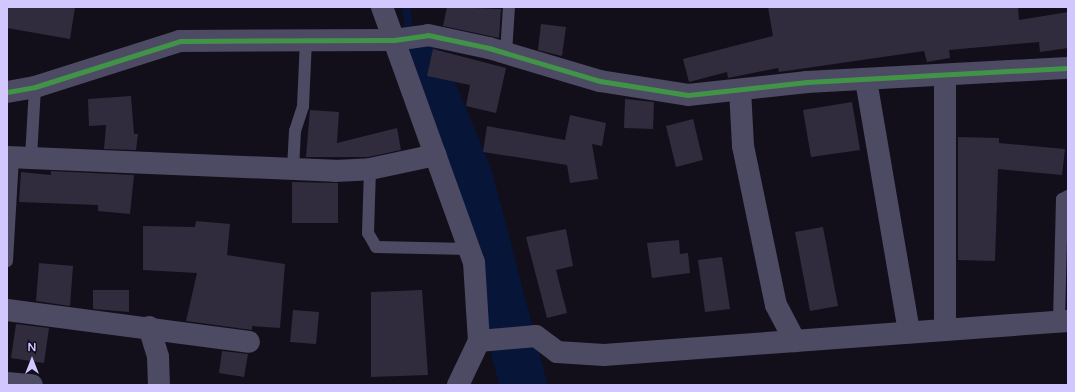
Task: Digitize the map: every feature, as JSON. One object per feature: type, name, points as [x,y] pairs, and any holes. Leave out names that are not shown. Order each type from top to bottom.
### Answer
[{"type":"street","points":[[382,7],[474,262],[479,341],[458,385]]},
{"type":"street","points":[[7,92],[35,87],[180,41],[394,40],[428,35],[506,53],[600,81],[688,95],[866,80],[1068,68]]},
{"type":"street","points":[[945,76],[945,330]]},
{"type":"street","points":[[866,80],[909,332]]},
{"type":"street","points":[[740,90],[743,146],[776,305],[795,341]]},
{"type":"street","points":[[17,157],[293,169],[370,169],[436,155]]},
{"type":"street","points":[[7,310],[148,327],[248,342]]},
{"type":"street","points":[[479,341],[536,336],[557,352],[604,355],[1063,321]]},
{"type":"street","points":[[148,327],[158,357],[159,385]]},
{"type":"street","points":[[7,383],[32,385]]},
{"type":"lane","points":[[506,53],[509,7]]},
{"type":"lane","points":[[293,169],[295,131],[303,106],[306,41]]},
{"type":"lane","points":[[7,261],[17,157],[35,87]]},
{"type":"lane","points":[[370,169],[368,233],[376,248],[469,249]]},
{"type":"lane","points":[[1063,321],[1062,199],[1068,196]]},
{"type":"building","points":[[7,7],[75,7],[70,39],[7,28]]},
{"type":"building","points":[[447,7],[501,9],[499,38],[443,26]]},
{"type":"building","points":[[768,7],[1018,7],[1019,20],[1068,12],[1068,48],[1040,52],[1039,42],[949,50],[950,58],[927,62],[924,51],[779,72],[778,68],[728,78],[727,72],[689,82],[683,59],[773,36]]},
{"type":"building","points":[[541,24],[566,27],[562,56],[538,50]]},
{"type":"building","points":[[433,49],[506,68],[496,113],[466,106],[470,85],[427,76]]},
{"type":"building","points":[[131,96],[134,134],[138,134],[136,150],[104,149],[106,125],[89,126],[88,99]]},
{"type":"building","points":[[625,99],[654,102],[653,129],[624,128]]},
{"type":"building","points":[[852,102],[860,150],[811,157],[803,110]]},
{"type":"building","points":[[310,110],[339,112],[337,143],[397,128],[401,150],[368,157],[306,157]]},
{"type":"building","points":[[570,115],[606,123],[602,146],[592,144],[598,179],[570,183],[567,165],[483,152],[487,126],[565,140]]},
{"type":"building","points":[[693,119],[703,160],[676,167],[666,126]]},
{"type":"building","points":[[958,137],[999,138],[999,143],[1065,149],[1062,175],[998,169],[995,261],[958,260]]},
{"type":"building","points":[[51,171],[134,175],[130,214],[98,211],[98,205],[19,202],[21,172],[51,175]]},
{"type":"building","points":[[292,182],[338,183],[338,223],[292,223]]},
{"type":"building","points":[[196,221],[230,224],[227,255],[285,264],[280,328],[252,326],[252,330],[186,321],[197,273],[143,270],[143,226],[195,227]]},
{"type":"building","points":[[823,227],[838,306],[810,311],[795,232]]},
{"type":"building","points":[[566,229],[573,266],[556,270],[567,313],[547,318],[526,237]]},
{"type":"building","points":[[679,240],[680,254],[688,253],[690,273],[652,278],[647,243]]},
{"type":"building","points":[[722,257],[730,309],[705,312],[698,260]]},
{"type":"building","points":[[39,263],[73,266],[70,306],[36,301]]},
{"type":"building","points":[[93,290],[129,290],[129,312],[93,309]]},
{"type":"building","points":[[422,290],[428,375],[371,377],[371,292]]},
{"type":"building","points":[[293,310],[319,312],[316,344],[290,342]]},
{"type":"building","points":[[16,324],[49,328],[44,363],[11,358]]},
{"type":"building","points":[[222,351],[248,354],[244,377],[219,373]]},
{"type":"waterway","points":[[406,7],[412,53]]},
{"type":"waterway","points":[[412,53],[431,86],[469,177],[523,385]]},
{"type":"cycle path","points":[[7,92],[35,87],[180,41],[394,40],[428,35],[489,48],[600,81],[688,95],[807,82],[1068,68]]}]
